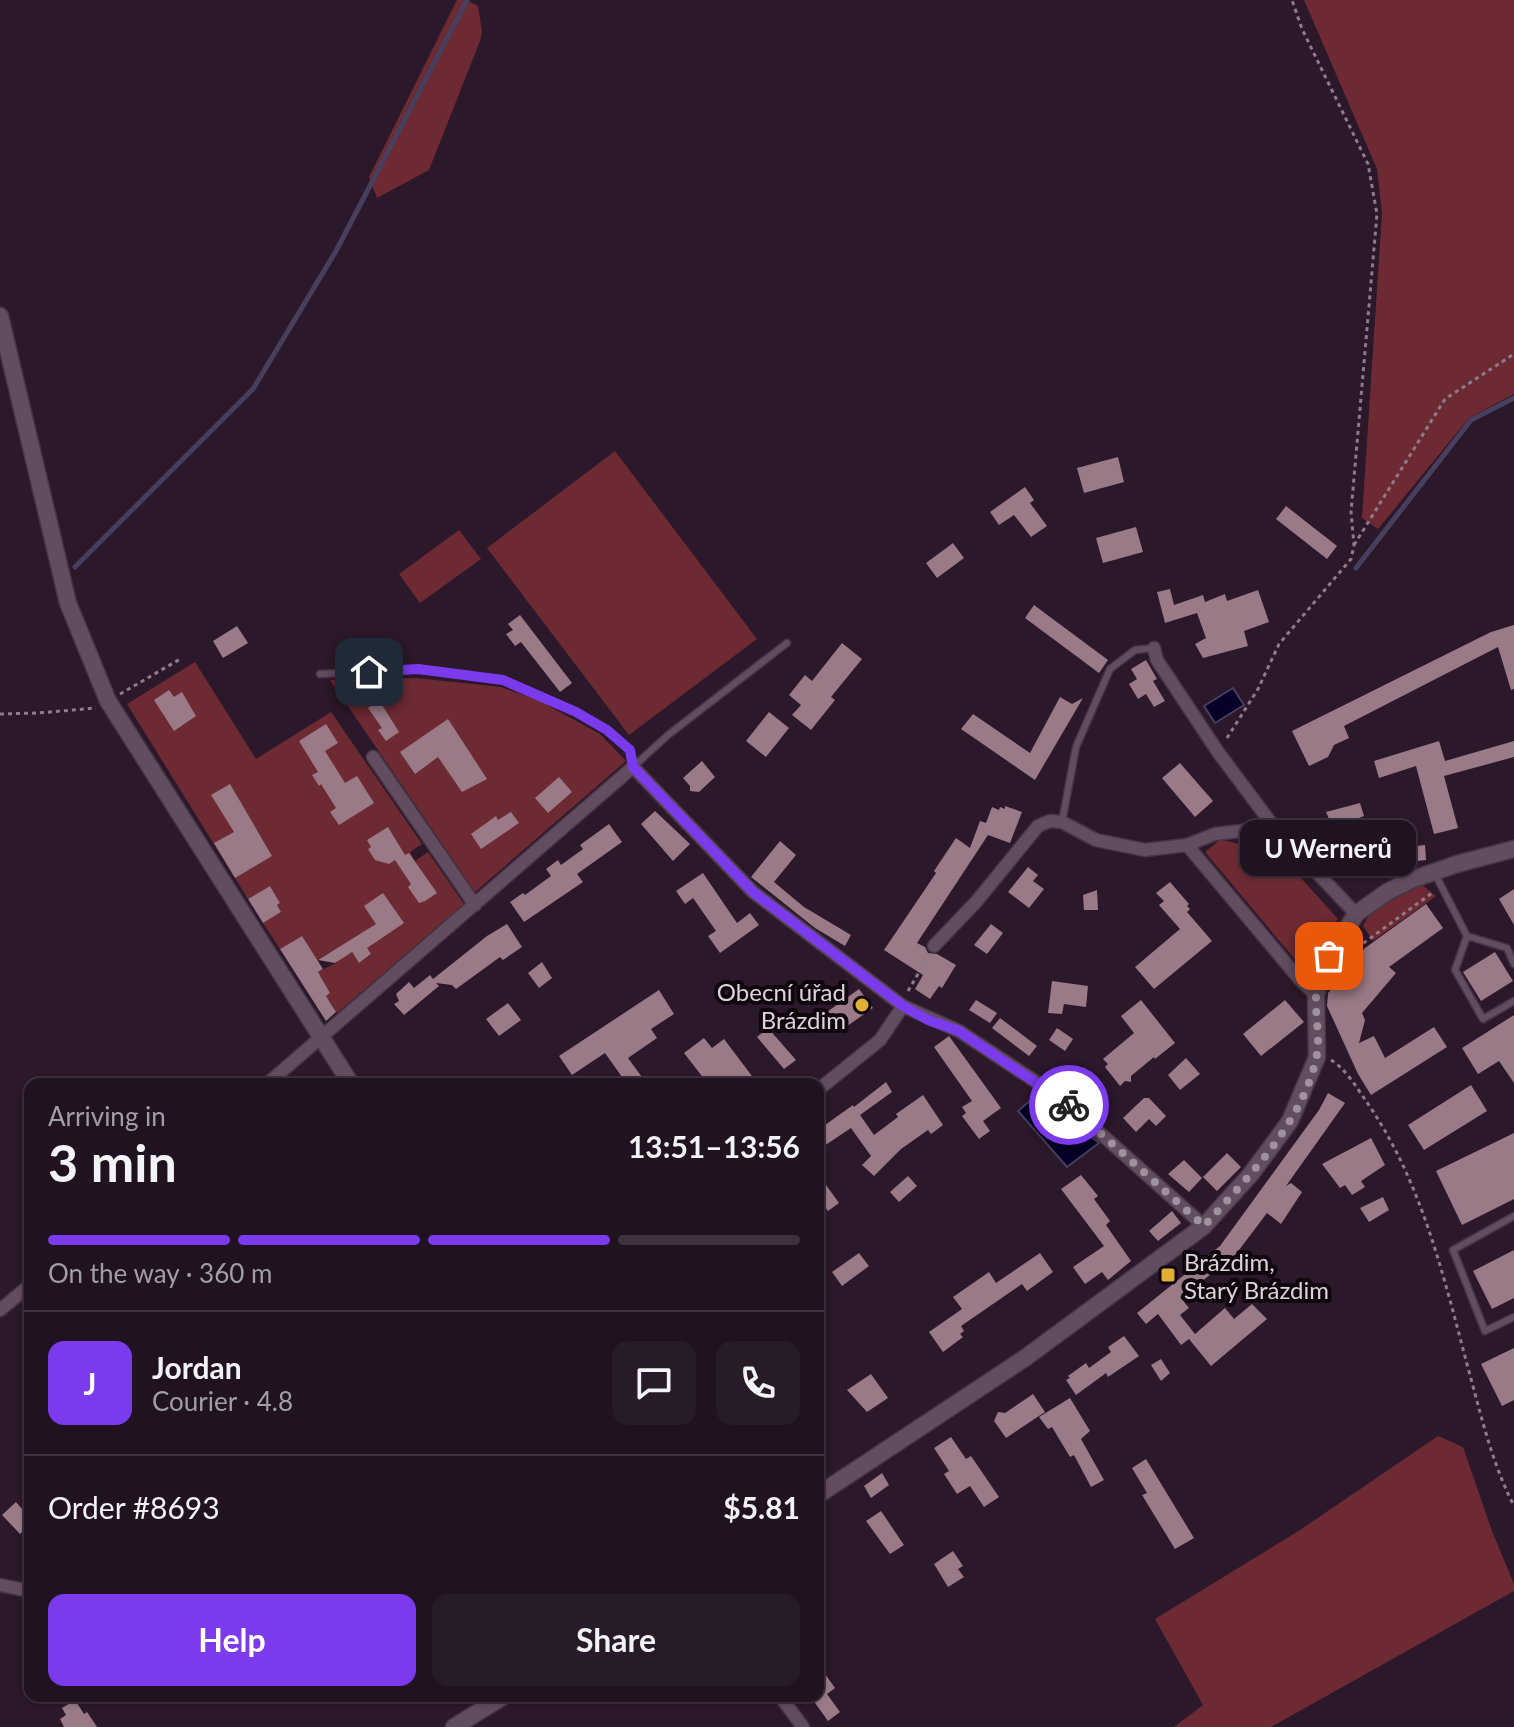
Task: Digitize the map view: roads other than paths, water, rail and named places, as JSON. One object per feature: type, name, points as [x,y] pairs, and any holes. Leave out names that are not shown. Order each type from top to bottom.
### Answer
[{"type":"street","points":[[0,316],[68,603],[108,701],[347,1078]]},
{"type":"street","points":[[1154,648],[1157,660],[1218,752],[1274,827],[1356,914]]},
{"type":"street","points":[[373,757],[475,905]]},
{"type":"street","points":[[274,1078],[633,767],[753,892],[903,1006],[928,1020],[959,1031],[1062,1099],[1204,1226]]},
{"type":"street","points":[[934,946],[976,902],[1038,826],[1050,821],[1062,822],[1096,840],[1145,850],[1187,845],[1215,834],[1274,827]]},
{"type":"street","points":[[1187,845],[1316,995]]},
{"type":"street","points":[[824,1491],[1025,1358],[1204,1226],[1251,1174],[1290,1121],[1317,1057],[1316,995],[1329,956],[1356,914],[1387,892],[1437,879],[1514,849]]},
{"type":"street","points":[[824,1085],[880,1040],[903,1006]]},
{"type":"street","points":[[0,1310],[24,1290]]},
{"type":"street","points":[[0,1585],[24,1590]]},
{"type":"street","points":[[454,1727],[494,1702]]},
{"type":"street","points":[[784,1702],[803,1727]]},
{"type":"lane","points":[[633,767],[668,735],[787,643]]},
{"type":"lane","points":[[1062,822],[1076,747],[1110,669],[1135,650],[1154,648]]},
{"type":"lane","points":[[320,674],[418,669],[503,680],[576,712],[607,730],[630,750],[633,767]]},
{"type":"lane","points":[[1437,879],[1467,936],[1507,948],[1514,964]]},
{"type":"lane","points":[[1467,936],[1455,970],[1483,1019],[1514,1001]]},
{"type":"lane","points":[[1514,1216],[1453,1250],[1485,1331],[1514,1317]]},
{"type":"waterway","points":[[75,567],[253,389],[336,251],[467,0]]},
{"type":"waterway","points":[[1356,568],[1471,420],[1514,398]]},
{"type":"place","name":"U Wernerů","points":[[1329,956]]},
{"type":"place","name":"Obecní úřad Brázdim","points":[[862,1005]]},
{"type":"place","name":"Brázdim, Starý Brázdim","points":[[1168,1275]]}]
